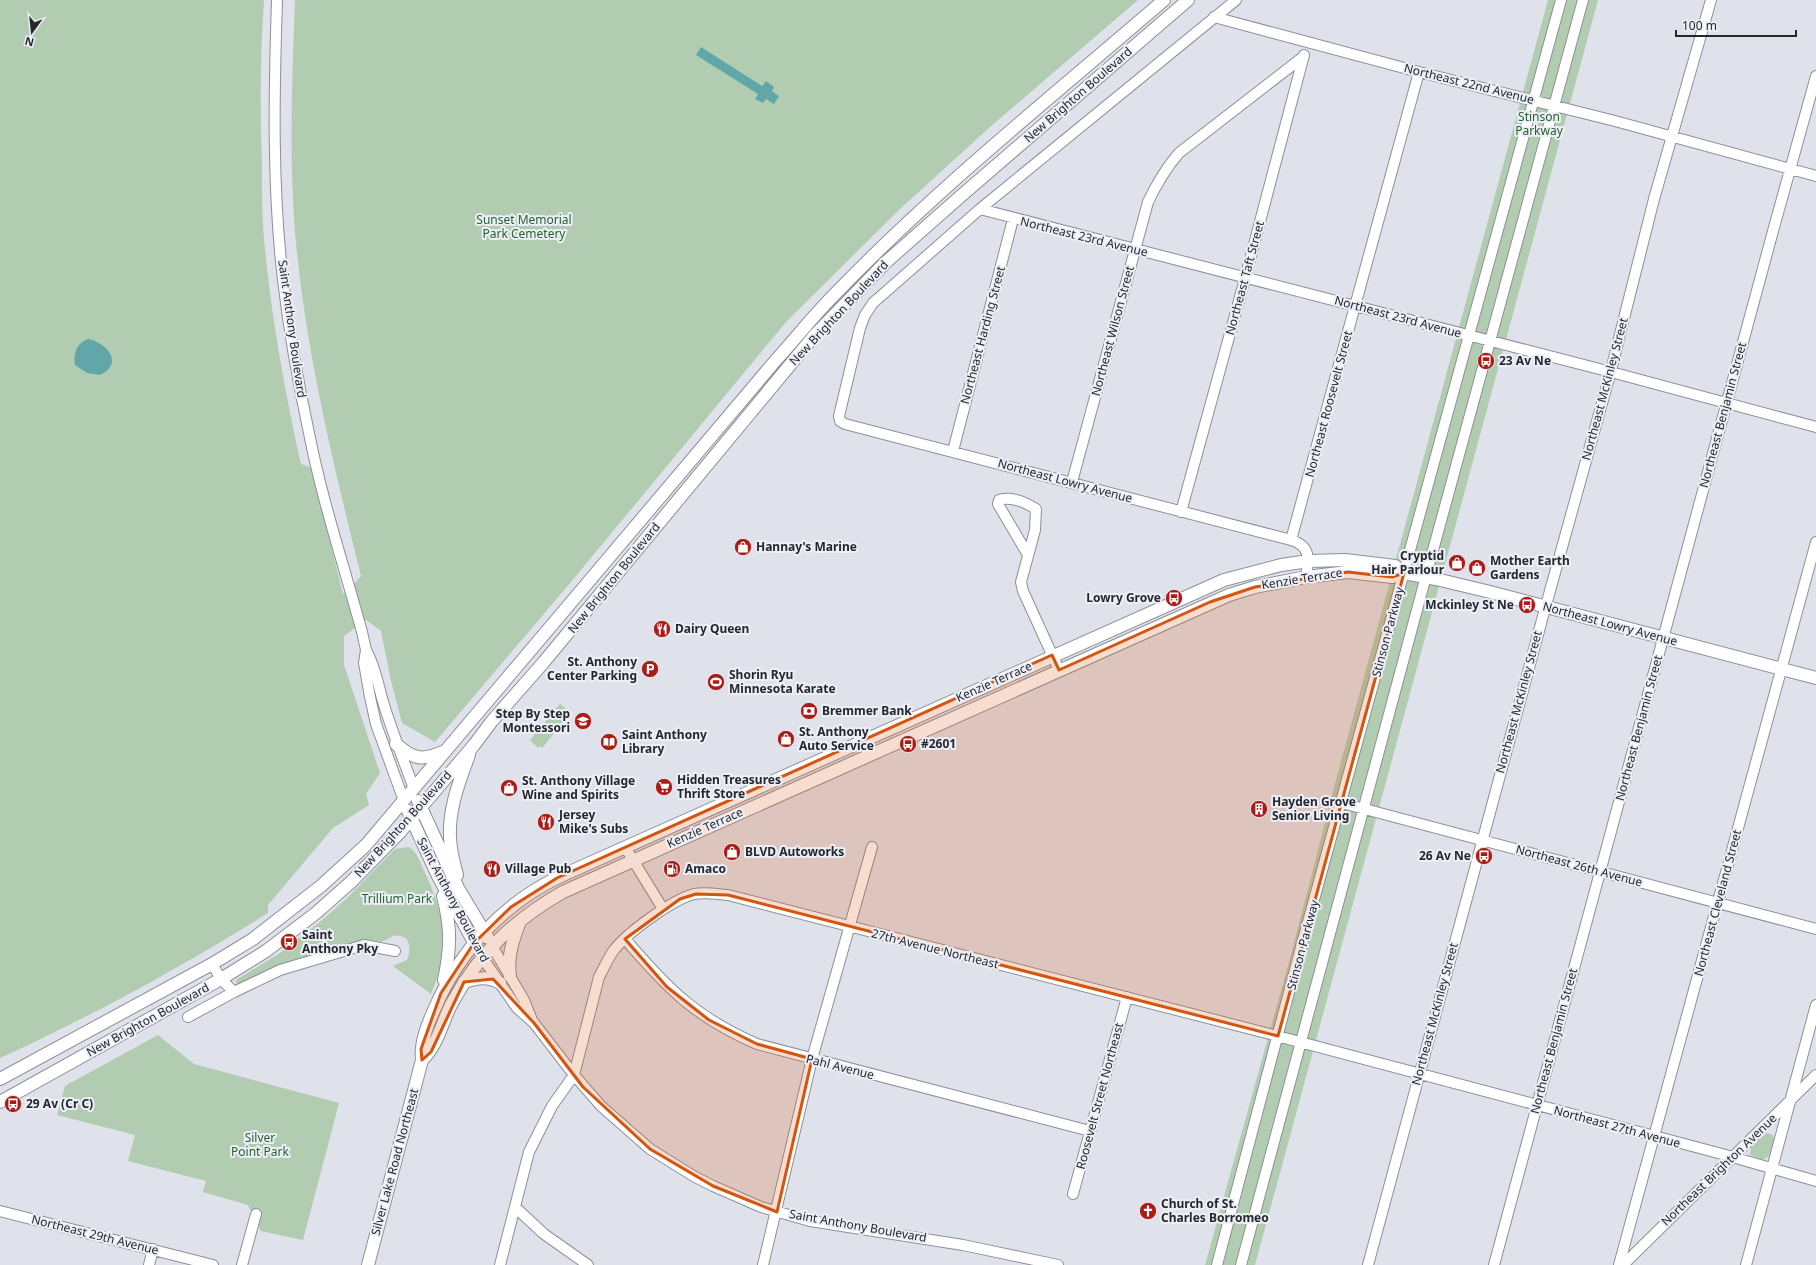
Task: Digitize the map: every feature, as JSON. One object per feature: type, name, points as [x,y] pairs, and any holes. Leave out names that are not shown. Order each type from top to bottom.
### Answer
[{"type":"main road","name":"New Brighton Boulevard","points":[[0,1079],[212,964],[253,939],[321,886],[366,845],[776,360],[834,295],[900,229],[970,166],[1164,0]]},
{"type":"main road","name":"New Brighton Boulevard","points":[[0,1102],[221,979],[266,951],[316,913],[376,857],[420,808],[474,745],[492,720],[544,663],[814,336],[885,263],[1188,0]]},
{"type":"main road","name":"Kenzie Terrace","points":[[479,937],[511,907],[534,891],[557,878],[1052,655],[1224,580],[1281,565],[1309,561],[1345,560],[1373,563],[1395,566],[1404,573]]},
{"type":"main road","name":"Kenzie Terrace","points":[[487,952],[521,919],[563,892],[1229,595],[1255,586],[1306,576],[1348,572],[1392,577],[1404,573]]},
{"type":"main road","name":"Northeast Lowry Avenue","points":[[1404,573],[1545,606],[1816,678]]},
{"type":"main road","points":[[396,744],[410,755],[419,758],[434,756],[448,749]]},
{"type":"main road","points":[[458,888],[455,862],[451,848],[450,820],[455,794],[474,745]]},
{"type":"main road","name":"Saint Anthony Boulevard","points":[[414,789],[420,808],[487,952]]},
{"type":"main road","name":"Saint Anthony Boulevard","points":[[404,801],[438,876],[479,937]]},
{"type":"main road","points":[[438,876],[448,918],[450,944],[441,993]]},
{"type":"main road","points":[[464,982],[487,978],[505,980],[509,966],[510,947],[521,919]]},
{"type":"main road","name":"Silver Lake Road Northeast","points":[[368,1265],[422,1060],[421,1049],[430,1021],[441,993],[454,970],[479,937]]},
{"type":"main road","name":"Silver Lake Road Northeast","points":[[422,1060],[431,1052],[452,1004],[464,982],[487,952]]},
{"type":"main road","points":[[0,1071],[47,1053]]},
{"type":"street","name":"Saint Anthony Boulevard","points":[[277,0],[274,137],[283,280],[309,434],[366,650],[373,662],[381,696],[396,744],[414,789]]},
{"type":"street","name":"New Brighton Boulevard","points":[[840,421],[838,416],[860,328],[865,315],[873,303],[980,209],[1236,0]]},
{"type":"street","name":"Stinson Parkway","points":[[1217,1265],[1278,1036],[1561,0]]},
{"type":"street","name":"Stinson Parkway","points":[[1241,1265],[1425,577],[1584,0]]},
{"type":"street","name":"Northeast McKinley Street","points":[[1368,1265],[1545,606],[1611,372],[1654,199],[1673,138],[1711,0]]},
{"type":"street","name":"Northeast 22nd Avenue","points":[[1214,17],[1306,43],[1554,105],[1816,176]]},
{"type":"street","name":"Northeast Taft Street","points":[[1181,512],[1245,278],[1306,43]]},
{"type":"street","name":"Northeast Wilson Street","points":[[1072,482],[1148,202],[1156,184],[1179,153],[1303,57]]},
{"type":"street","name":"Northeast Roosevelt Street","points":[[1296,542],[1355,306],[1419,72]]},
{"type":"street","name":"Northeast Benjamin Street","points":[[1494,1265],[1816,76]]},
{"type":"street","name":"Northeast 23rd Avenue","points":[[980,209],[1013,219],[1611,372],[1816,427]]},
{"type":"street","name":"Northeast Harding Street","points":[[952,451],[1013,219]]},
{"type":"street","name":"Northeast Lowry Avenue","points":[[840,421],[845,424],[1072,482],[1296,542]]},
{"type":"street","points":[[1028,555],[998,504],[999,500],[1008,499],[1024,502],[1036,509],[1035,530],[1021,582],[1023,591],[1059,670]]},
{"type":"street","points":[[1296,542],[1305,549],[1309,561],[1306,576]]},
{"type":"street","name":"Northeast Cleveland Street","points":[[1620,1265],[1816,542]]},
{"type":"street","name":"Saint Anthony Boulevard","points":[[366,650],[364,663],[370,698],[378,730],[404,801]]},
{"type":"street","name":"Northeast 26th Avenue","points":[[1342,803],[1816,929]]},
{"type":"street","points":[[625,847],[663,908]]},
{"type":"street","points":[[763,1265],[777,1212],[812,1060],[872,847]]},
{"type":"street","name":"27th Avenue Northeast","points":[[574,1075],[599,977],[615,949],[663,908],[680,899],[696,894],[712,893],[728,895],[850,928],[1278,1036]]},
{"type":"street","name":"Pahl Avenue","points":[[625,939],[667,987],[687,1004],[709,1020],[732,1033],[757,1044],[812,1060],[1090,1130]]},
{"type":"street","points":[[188,1017],[234,992],[280,970],[353,947],[364,945],[395,951]]},
{"type":"street","name":"Saint Anthony Boulevard","points":[[487,952],[505,980]]},
{"type":"street","name":"Saint Anthony Boulevard","points":[[487,952],[505,980],[517,1008],[534,1023],[574,1075],[601,1106],[621,1125],[684,1171],[713,1186],[777,1212],[810,1221],[963,1245],[1058,1265]]},
{"type":"street","points":[[212,964],[221,979],[234,992]]},
{"type":"street","name":"Roosevelt Street Northeast","points":[[1073,1194],[1126,997]]},
{"type":"street","points":[[1746,1265],[1816,1005]]},
{"type":"street","name":"Northeast 27th Avenue","points":[[1278,1036],[1732,1157],[1816,1181]]},
{"type":"street","points":[[500,1265],[529,1152],[552,1106],[574,1075]]},
{"type":"street","name":"Northeast Brighton Avenue","points":[[1623,1265],[1816,1075]]},
{"type":"street","points":[[515,1207],[544,1234],[588,1265]]},
{"type":"street","name":"Northeast 29th Avenue","points":[[0,1211],[213,1265]]},
{"type":"street","points":[[242,1265],[256,1214]]},
{"type":"street","points":[[149,1265],[153,1249]]},
{"type":"highlighted area","points":[[1348,572],[1392,577],[1404,573],[1278,1036],[728,895],[696,894],[680,899],[625,939],[667,987],[709,1020],[757,1044],[812,1059],[777,1212],[713,1186],[650,1149],[583,1087],[534,1023],[493,979],[464,982],[431,1052],[422,1060],[421,1049],[441,993],[474,943],[511,907],[557,878],[1052,655],[1059,670],[1210,602],[1255,587]]},
{"type":"green space","name":"Sunset Memorial Park Cemetery","points":[[0,0],[264,0],[261,84],[262,208],[271,303],[284,384],[301,464],[312,468],[343,594],[349,590],[361,576],[321,406],[300,276],[295,232],[292,174],[292,87],[295,0],[1138,0],[990,127],[901,208],[786,322],[571,582],[435,742],[402,723],[391,681],[381,631],[366,620],[344,636],[344,665],[380,773],[366,794],[369,805],[333,828],[268,905],[268,913],[170,972],[103,1008],[0,1058]]},
{"type":"green space","name":"Stinson Parkway","points":[[1548,0],[1598,0],[1255,1265],[1205,1265],[1292,951],[1336,780]]},
{"type":"green space","points":[[560,704],[571,713],[542,748],[540,746],[538,748],[530,740]]},
{"type":"green space","name":"Trillium Park","points":[[409,847],[415,852],[421,862],[435,895],[443,931],[443,956],[431,994],[393,966],[407,960],[409,952],[409,944],[406,938],[396,935],[380,942],[359,942],[326,950],[282,965],[239,984],[236,983],[236,980],[280,953],[321,921],[346,899],[395,849]]},
{"type":"green space","name":"Silver Point Park","points":[[158,1035],[194,1064],[339,1103],[303,1240],[261,1231],[248,1205],[203,1192],[206,1181],[128,1161],[135,1135],[57,1115],[65,1086]]},
{"type":"green space","points":[[1766,1133],[1773,1135],[1774,1139],[1769,1156],[1763,1160],[1750,1155],[1751,1148]]},
{"type":"water","points":[[701,47],[762,86],[766,81],[774,87],[772,91],[779,96],[774,104],[766,99],[763,103],[755,99],[758,94],[696,55]]},
{"type":"water","points":[[88,339],[95,341],[107,349],[112,360],[111,365],[107,370],[100,375],[87,373],[75,365],[75,353],[77,349],[81,343]]},
{"type":"place","name":"23 Av Ne","points":[[1486,361]]},
{"type":"place","name":"Hannay's Marine","points":[[743,547]]},
{"type":"place","name":"Cryptid Hair Parlour","points":[[1457,563]]},
{"type":"place","name":"Mother Earth Gardens","points":[[1477,568]]},
{"type":"place","name":"Lowry Grove","points":[[1174,598]]},
{"type":"place","name":"Mckinley St Ne","points":[[1527,605]]},
{"type":"place","name":"Dairy Queen","points":[[662,629]]},
{"type":"place","name":"St. Anthony Center Parking","points":[[650,669]]},
{"type":"place","name":"Shorin Ryu Minnesota Karate","points":[[716,682]]},
{"type":"place","name":"Bremmer Bank","points":[[809,711]]},
{"type":"place","name":"Step By Step Montessori","points":[[583,721]]},
{"type":"place","name":"St. Anthony Auto Service","points":[[786,739]]},
{"type":"place","name":"Saint Anthony Library","points":[[609,742]]},
{"type":"place","name":"#2601","points":[[908,744]]},
{"type":"place","name":"Hidden Treasures Thrift Store","points":[[664,787]]},
{"type":"place","name":"St. Anthony Village Wine and Spirits","points":[[509,788]]},
{"type":"place","name":"Hayden Grove Senior Living","points":[[1259,809]]},
{"type":"place","name":"Jersey Mike's Subs","points":[[546,822]]},
{"type":"place","name":"BLVD Autoworks","points":[[732,852]]},
{"type":"place","name":"26 Av Ne","points":[[1484,856]]},
{"type":"place","name":"Village Pub","points":[[492,869]]},
{"type":"place","name":"Amaco","points":[[672,869]]},
{"type":"place","name":"Saint Anthony Pky","points":[[289,942]]},
{"type":"place","name":"29 Av (Cr C)","points":[[13,1104]]},
{"type":"place","name":"Church of St. Charles Borromeo","points":[[1148,1211]]}]
